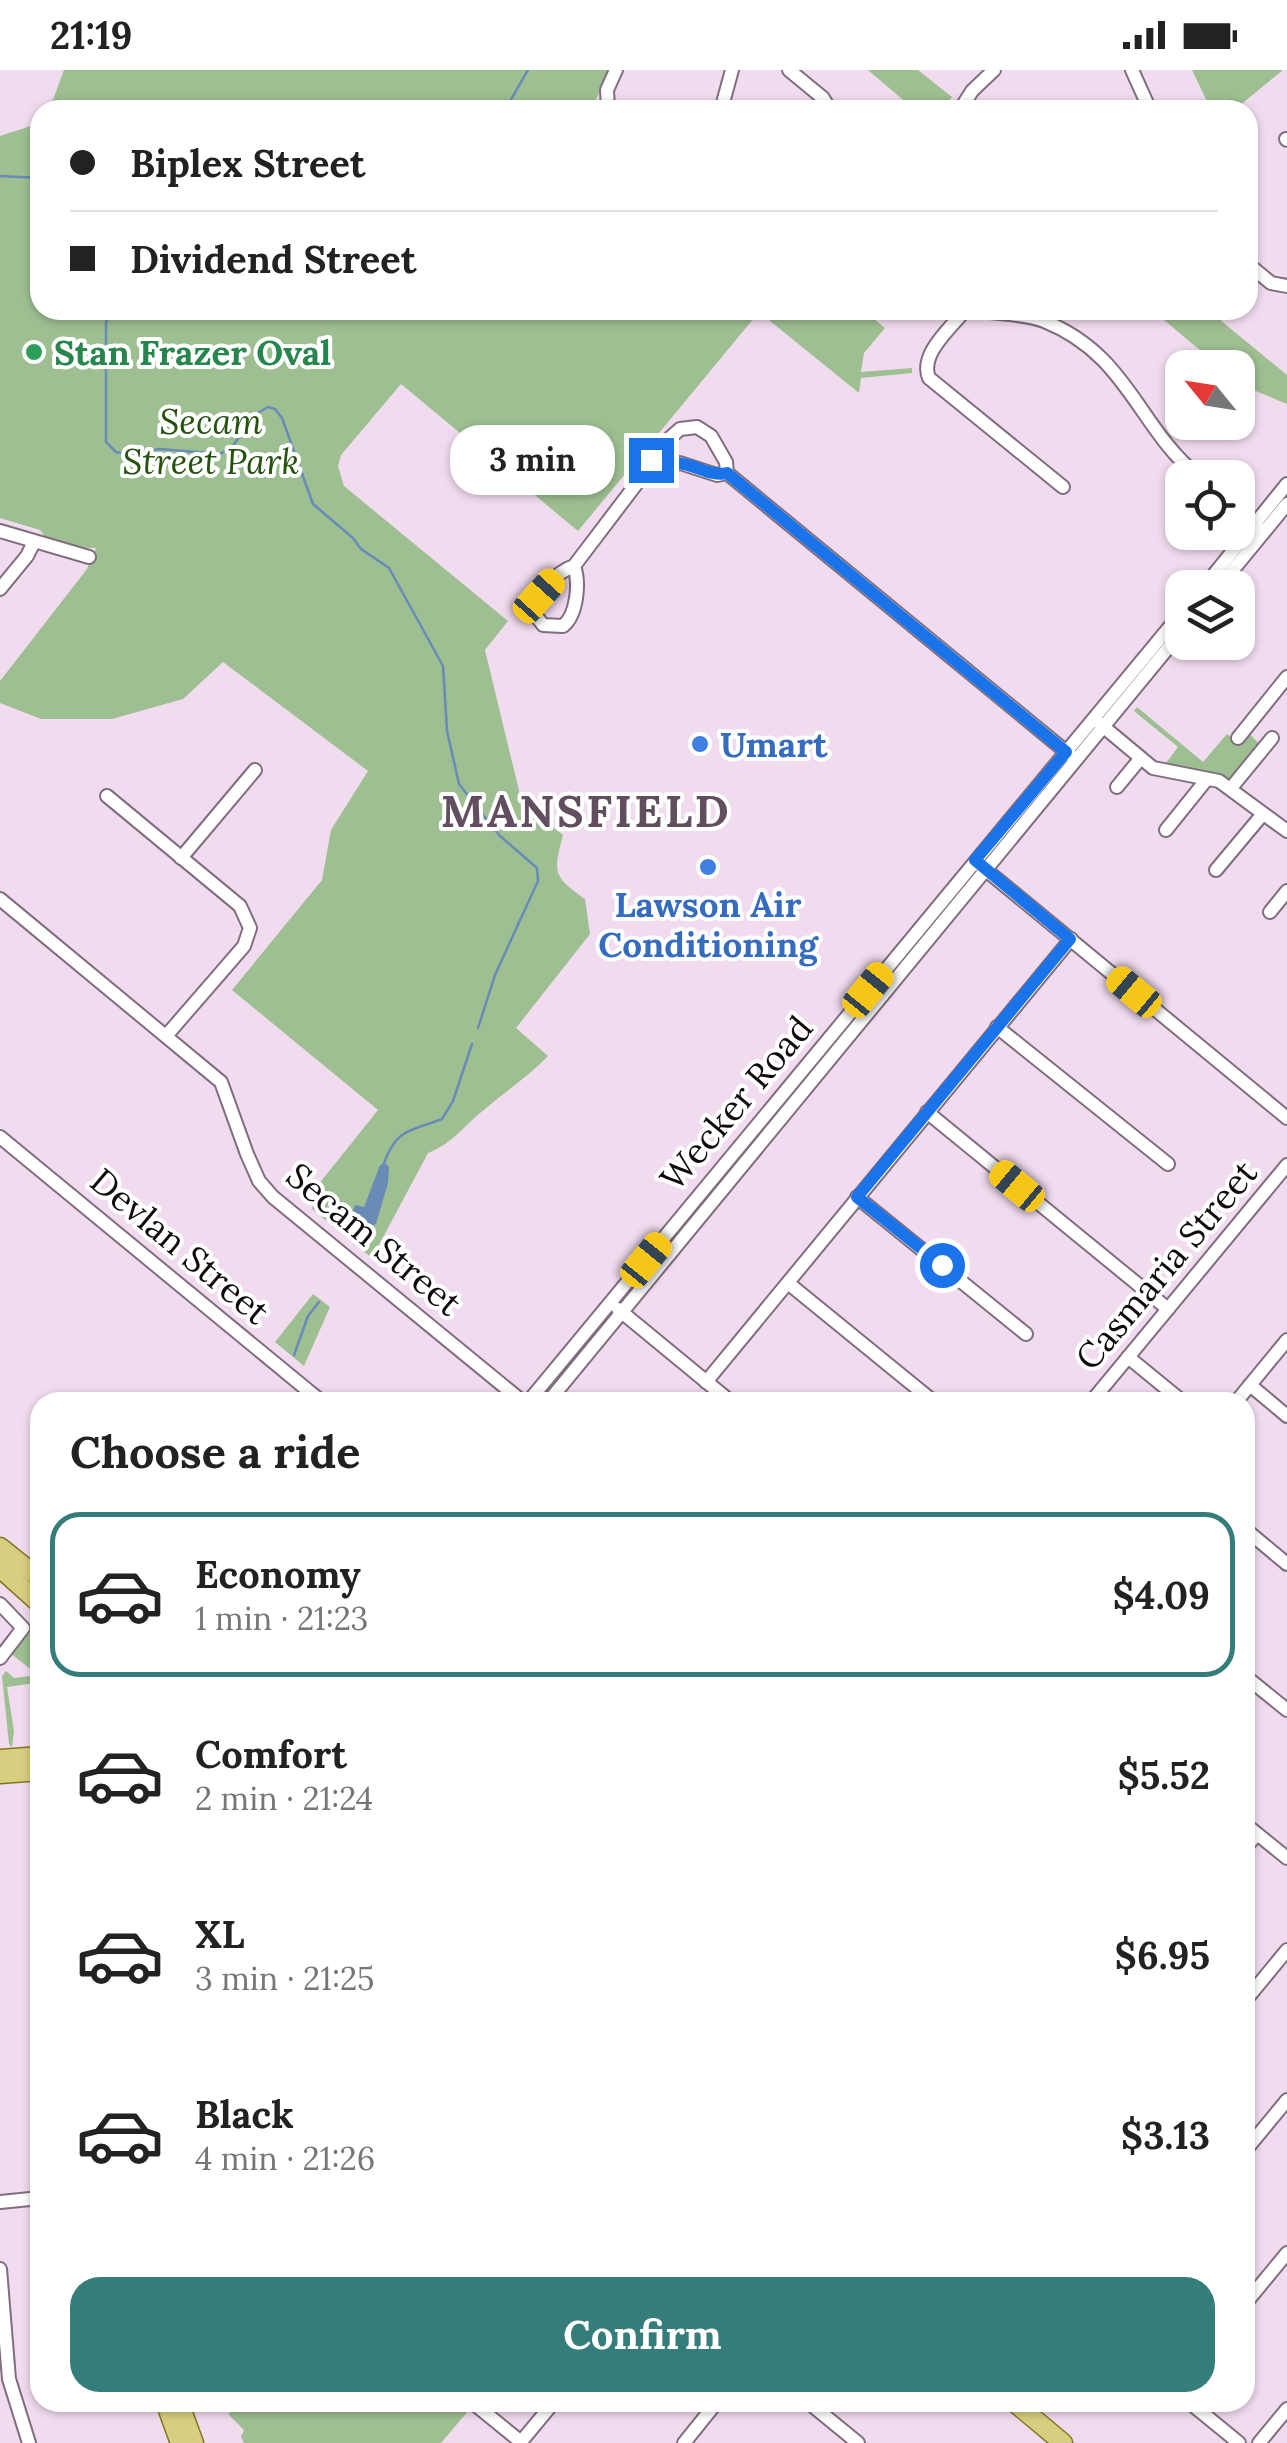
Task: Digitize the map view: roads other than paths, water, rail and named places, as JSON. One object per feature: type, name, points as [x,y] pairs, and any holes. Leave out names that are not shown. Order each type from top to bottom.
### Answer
[{"type":"main road","points":[[0,1547],[30,1571]]},
{"type":"main road","points":[[0,1568],[30,1595]]},
{"type":"main road","points":[[0,1759],[30,1757]]},
{"type":"main road","points":[[0,1774],[30,1772]]},
{"type":"main road","points":[[169,2412],[180,2443]]},
{"type":"main road","points":[[183,2412],[194,2443]]},
{"type":"main road","points":[[1033,2412],[1063,2443]]},
{"type":"street","points":[[608,100],[607,90],[616,70]]},
{"type":"street","points":[[724,100],[732,70]]},
{"type":"street","points":[[789,70],[824,100]]},
{"type":"street","points":[[966,100],[994,70]]},
{"type":"street","points":[[1132,70],[1141,100]]},
{"type":"street","points":[[1258,273],[1270,283],[1287,286]]},
{"type":"street","points":[[957,320],[928,357],[928,378],[1063,487]]},
{"type":"street","points":[[1041,320],[1090,346],[1114,368],[1182,460]]},
{"type":"street","points":[[574,566],[577,575],[573,616],[563,626],[544,625],[534,613],[535,605],[563,570],[574,566],[651,460],[672,436],[688,426],[704,430],[717,444],[727,473],[1071,756]]},
{"type":"street","points":[[672,436],[672,450],[680,463]]},
{"type":"street","points":[[650,466],[680,463],[717,475],[727,473]]},
{"type":"street","points":[[1231,570],[1287,484]]},
{"type":"street","points":[[1220,570],[1287,504]]},
{"type":"street","points":[[1255,524],[1260,528]]},
{"type":"street","points":[[0,531],[89,558]]},
{"type":"street","points":[[0,589],[34,542]]},
{"type":"street","name":"Wecker Road","points":[[1099,723],[1165,635]]},
{"type":"street","name":"Wecker Road","points":[[535,1392],[616,1307],[1071,756],[1165,650]]},
{"type":"street","points":[[1238,738],[1287,676]]},
{"type":"street","points":[[1099,723],[1140,759],[1162,772],[1208,779],[1231,788],[1262,814],[1284,823]]},
{"type":"street","points":[[1231,788],[1269,738],[1249,724]]},
{"type":"street","points":[[1117,788],[1140,759]]},
{"type":"street","points":[[181,858],[255,770]]},
{"type":"street","points":[[1166,830],[1208,779]]},
{"type":"street","points":[[107,796],[240,906],[250,928],[244,946],[166,1036]]},
{"type":"street","points":[[1216,870],[1262,814]]},
{"type":"street","points":[[981,865],[1287,1118]]},
{"type":"street","points":[[1270,912],[1287,891]]},
{"type":"street","name":"Secam Street","points":[[0,898],[221,1082],[246,1154],[259,1181],[274,1197],[514,1392]]},
{"type":"street","points":[[706,1382],[1070,939]]},
{"type":"street","points":[[997,1027],[1168,1164]]},
{"type":"street","points":[[926,1112],[1168,1309]]},
{"type":"street","name":"Devlan Street","points":[[0,1137],[310,1392]]},
{"type":"street","name":"Casmaria Street","points":[[1099,1392],[1287,1165]]},
{"type":"street","points":[[857,1197],[1026,1334]]},
{"type":"street","points":[[788,1283],[922,1392]]},
{"type":"street","points":[[616,1307],[719,1392]]},
{"type":"street","name":"Wecker Road","points":[[555,1392],[616,1307]]},
{"type":"street","points":[[1244,1392],[1287,1340]]},
{"type":"street","points":[[1128,1358],[1170,1392]]},
{"type":"street","points":[[1250,1385],[1287,1416]]},
{"type":"street","points":[[1255,1537],[1287,1564]]},
{"type":"street","points":[[0,1604],[24,1628],[0,1658]]},
{"type":"street","points":[[1255,1684],[1287,1710]]},
{"type":"street","points":[[1255,1836],[1257,1834],[1287,1858]]},
{"type":"street","points":[[1255,1989],[1287,1950]]},
{"type":"street","points":[[1255,2139],[1287,2100]]},
{"type":"street","points":[[0,2202],[30,2199]]},
{"type":"street","points":[[1255,2292],[1287,2252]]},
{"type":"street","points":[[0,2269],[10,2380],[29,2443]]},
{"type":"street","points":[[1260,2443],[1287,2410]]},
{"type":"street","points":[[484,2412],[520,2443],[546,2412]]},
{"type":"street","points":[[684,2443],[709,2412]]},
{"type":"street","points":[[820,2412],[858,2443]]},
{"type":"street","points":[[1201,2412],[1238,2443]]},
{"type":"water","points":[[386,1164],[388,1183],[376,1224],[362,1247],[352,1239],[362,1220],[351,1216],[355,1205],[364,1207],[380,1165]]},
{"type":"waterway","points":[[511,100],[528,70]]},
{"type":"waterway","points":[[0,176],[30,178]]},
{"type":"waterway","points":[[107,320],[106,442],[116,452],[126,454],[160,449],[220,454],[232,447],[256,414],[268,407],[275,409],[282,418],[313,504],[361,549],[389,568],[443,666],[447,731],[459,784],[499,835],[537,868],[538,881],[495,975],[478,1028]]},
{"type":"waterway","points":[[383,1166],[399,1138],[442,1119],[453,1101],[472,1044]]},
{"type":"waterway","points":[[294,1355],[308,1316],[319,1302]]},
{"type":"place","name":"Stan Frazer Oval","points":[[34,352]]},
{"type":"place","name":"Umart","points":[[700,744]]},
{"type":"place","name":"Lawson Air Conditioning","points":[[708,867]]},
{"type":"district","name":"MANSFIELD","points":[[586,810]]},
{"type":"park label","name":"Secam Street Park","points":[[211,441]]}]
